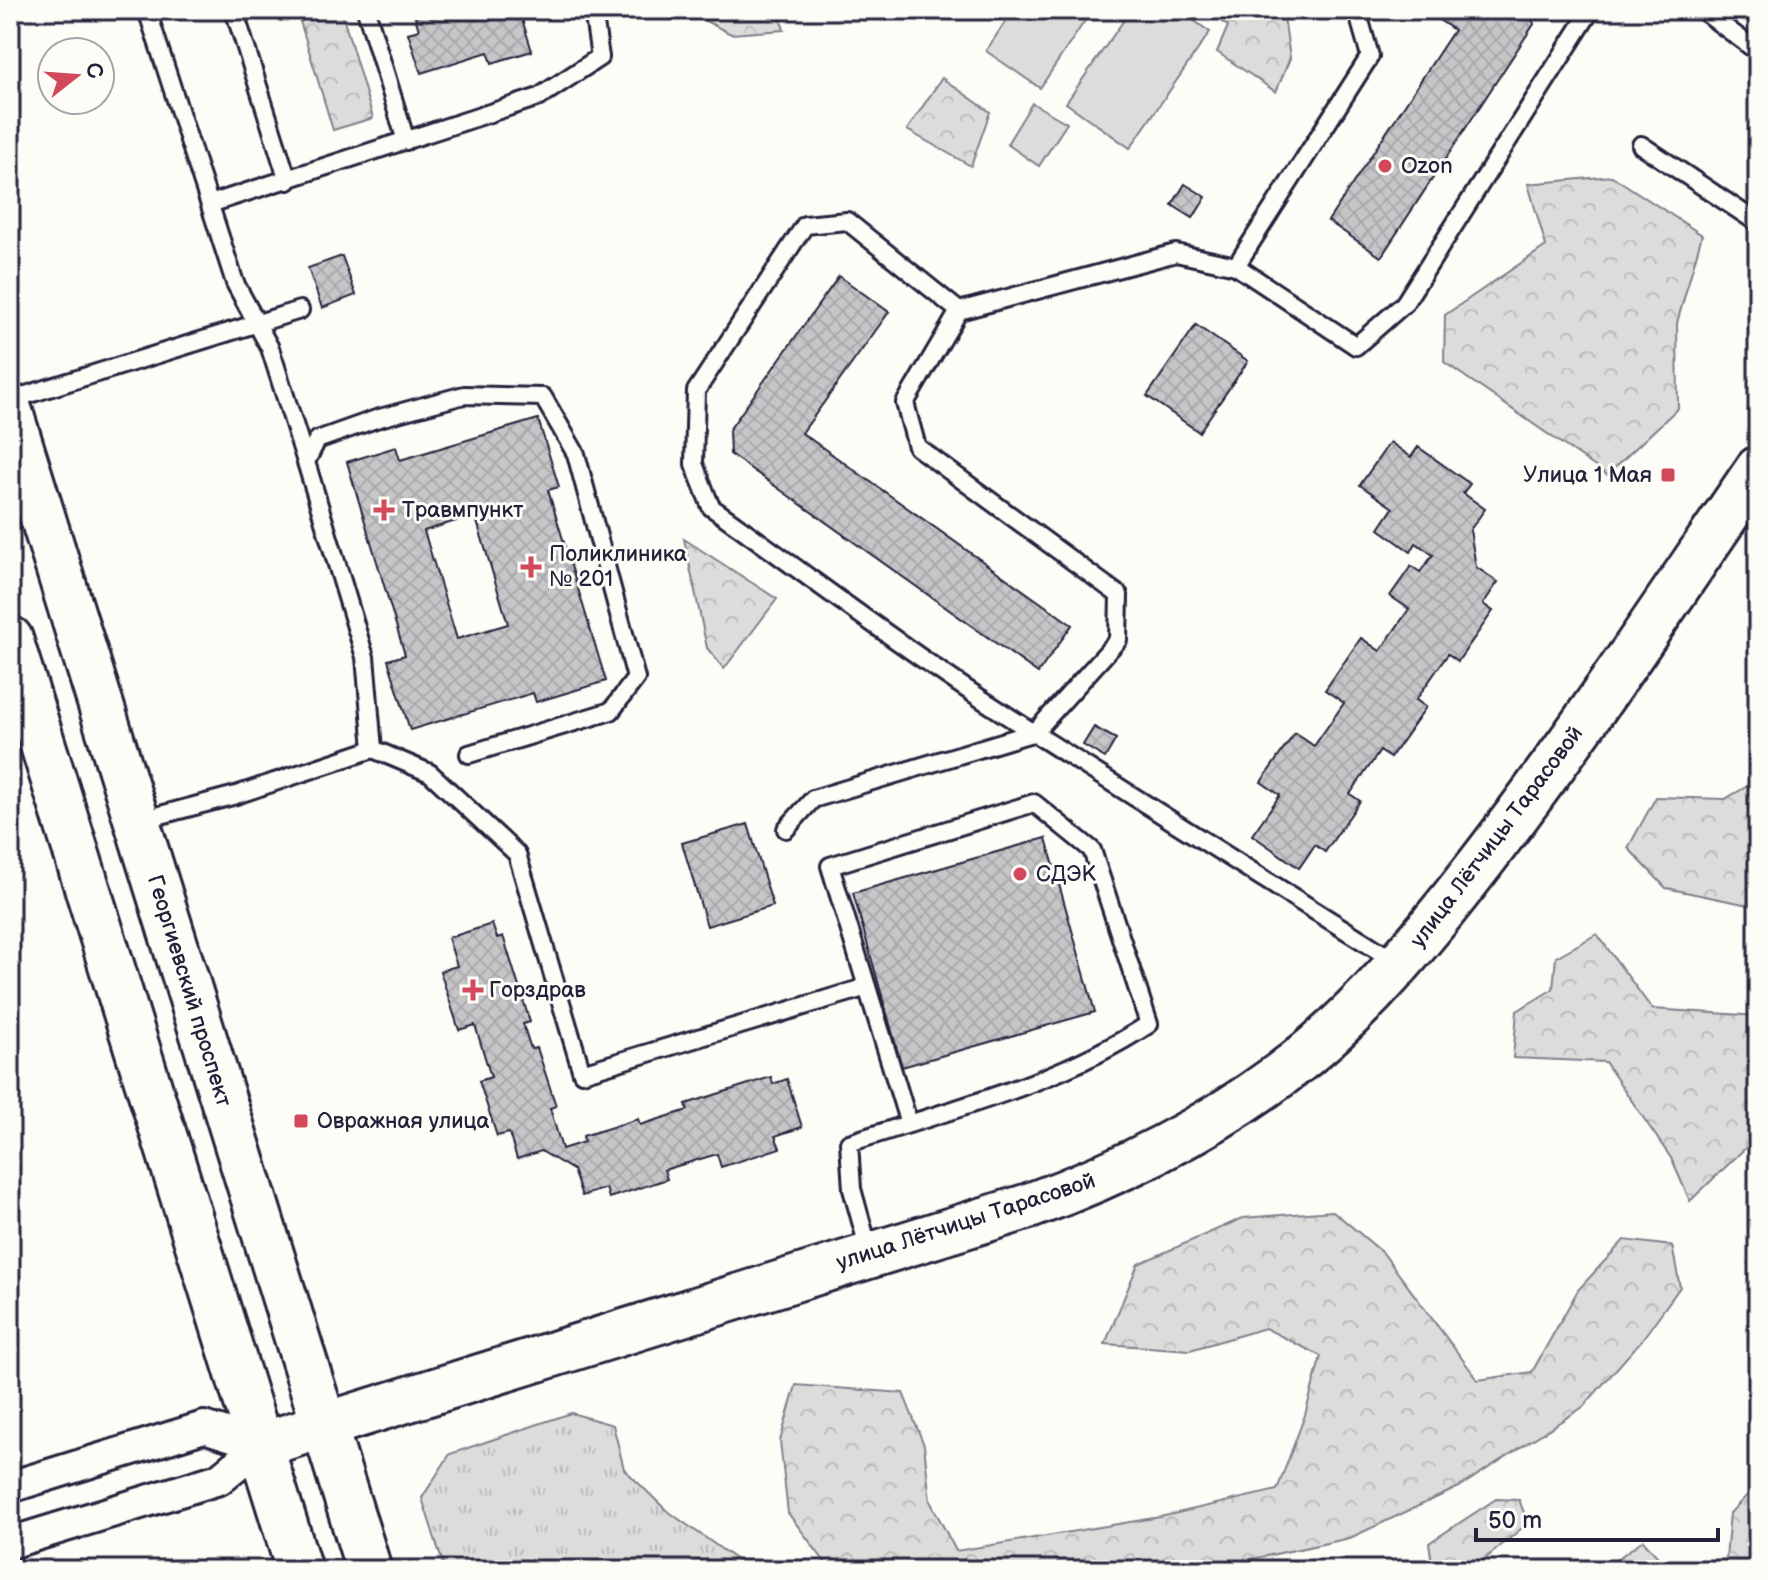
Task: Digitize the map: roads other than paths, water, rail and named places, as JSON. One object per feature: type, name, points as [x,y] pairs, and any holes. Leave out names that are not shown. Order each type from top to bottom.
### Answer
[{"type":"main road","name":"Георгиевский проспект","points":[[10,412],[369,1570]]},
{"type":"main road","name":"улица Лётчицы Тарасовой","points":[[261,1445],[1080,1187],[1181,1140],[1281,1074],[1325,1039],[1399,964],[1520,811],[1758,469]]},
{"type":"main road","points":[[10,639],[299,1570]]},
{"type":"street","points":[[10,1487],[204,1427],[261,1445]]},
{"type":"street","points":[[10,1543],[219,1479],[261,1445]]},
{"type":"lane","points":[[147,10],[235,283],[270,348],[306,462],[365,657],[373,749]]},
{"type":"lane","points":[[234,10],[288,181]]},
{"type":"lane","points":[[366,10],[406,141]]},
{"type":"lane","points":[[210,204],[539,97],[600,57],[593,10]]},
{"type":"lane","points":[[1236,266],[1370,56],[1358,14],[1352,10]]},
{"type":"lane","points":[[786,829],[813,799],[1035,732],[1118,640],[1119,595],[917,447],[905,403],[959,311],[1176,253],[1236,266],[1356,346],[1404,304],[1591,10]]},
{"type":"lane","points":[[1702,10],[1757,48]]},
{"type":"lane","points":[[1641,145],[1758,223]]},
{"type":"lane","points":[[959,311],[847,221],[805,225],[696,391],[694,464],[711,507],[982,699],[1399,964]]},
{"type":"lane","points":[[10,400],[300,310]]},
{"type":"lane","points":[[306,462],[317,440],[376,419],[464,395],[543,397],[570,443],[576,454],[636,678],[611,711],[469,754]]},
{"type":"lane","points":[[136,821],[236,795],[373,749],[430,773],[517,854],[582,1073],[867,987]]},
{"type":"lane","points":[[871,1255],[852,1189],[849,1143],[909,1124],[1043,1080],[1106,1053],[1149,1024],[1092,850],[1034,803],[830,866],[909,1124]]},
{"type":"place","name":"Ozon","points":[[1385,166]]},
{"type":"place","name":"Улица 1 Мая","points":[[1668,475]]},
{"type":"place","name":"Травмпункт","points":[[384,510]]},
{"type":"place","name":"Поликлиника № 201","points":[[531,567]]},
{"type":"place","name":"СДЭК","points":[[1020,874]]},
{"type":"place","name":"Горздрав","points":[[473,990]]},
{"type":"place","name":"Овражная улица","points":[[301,1121]]}]
